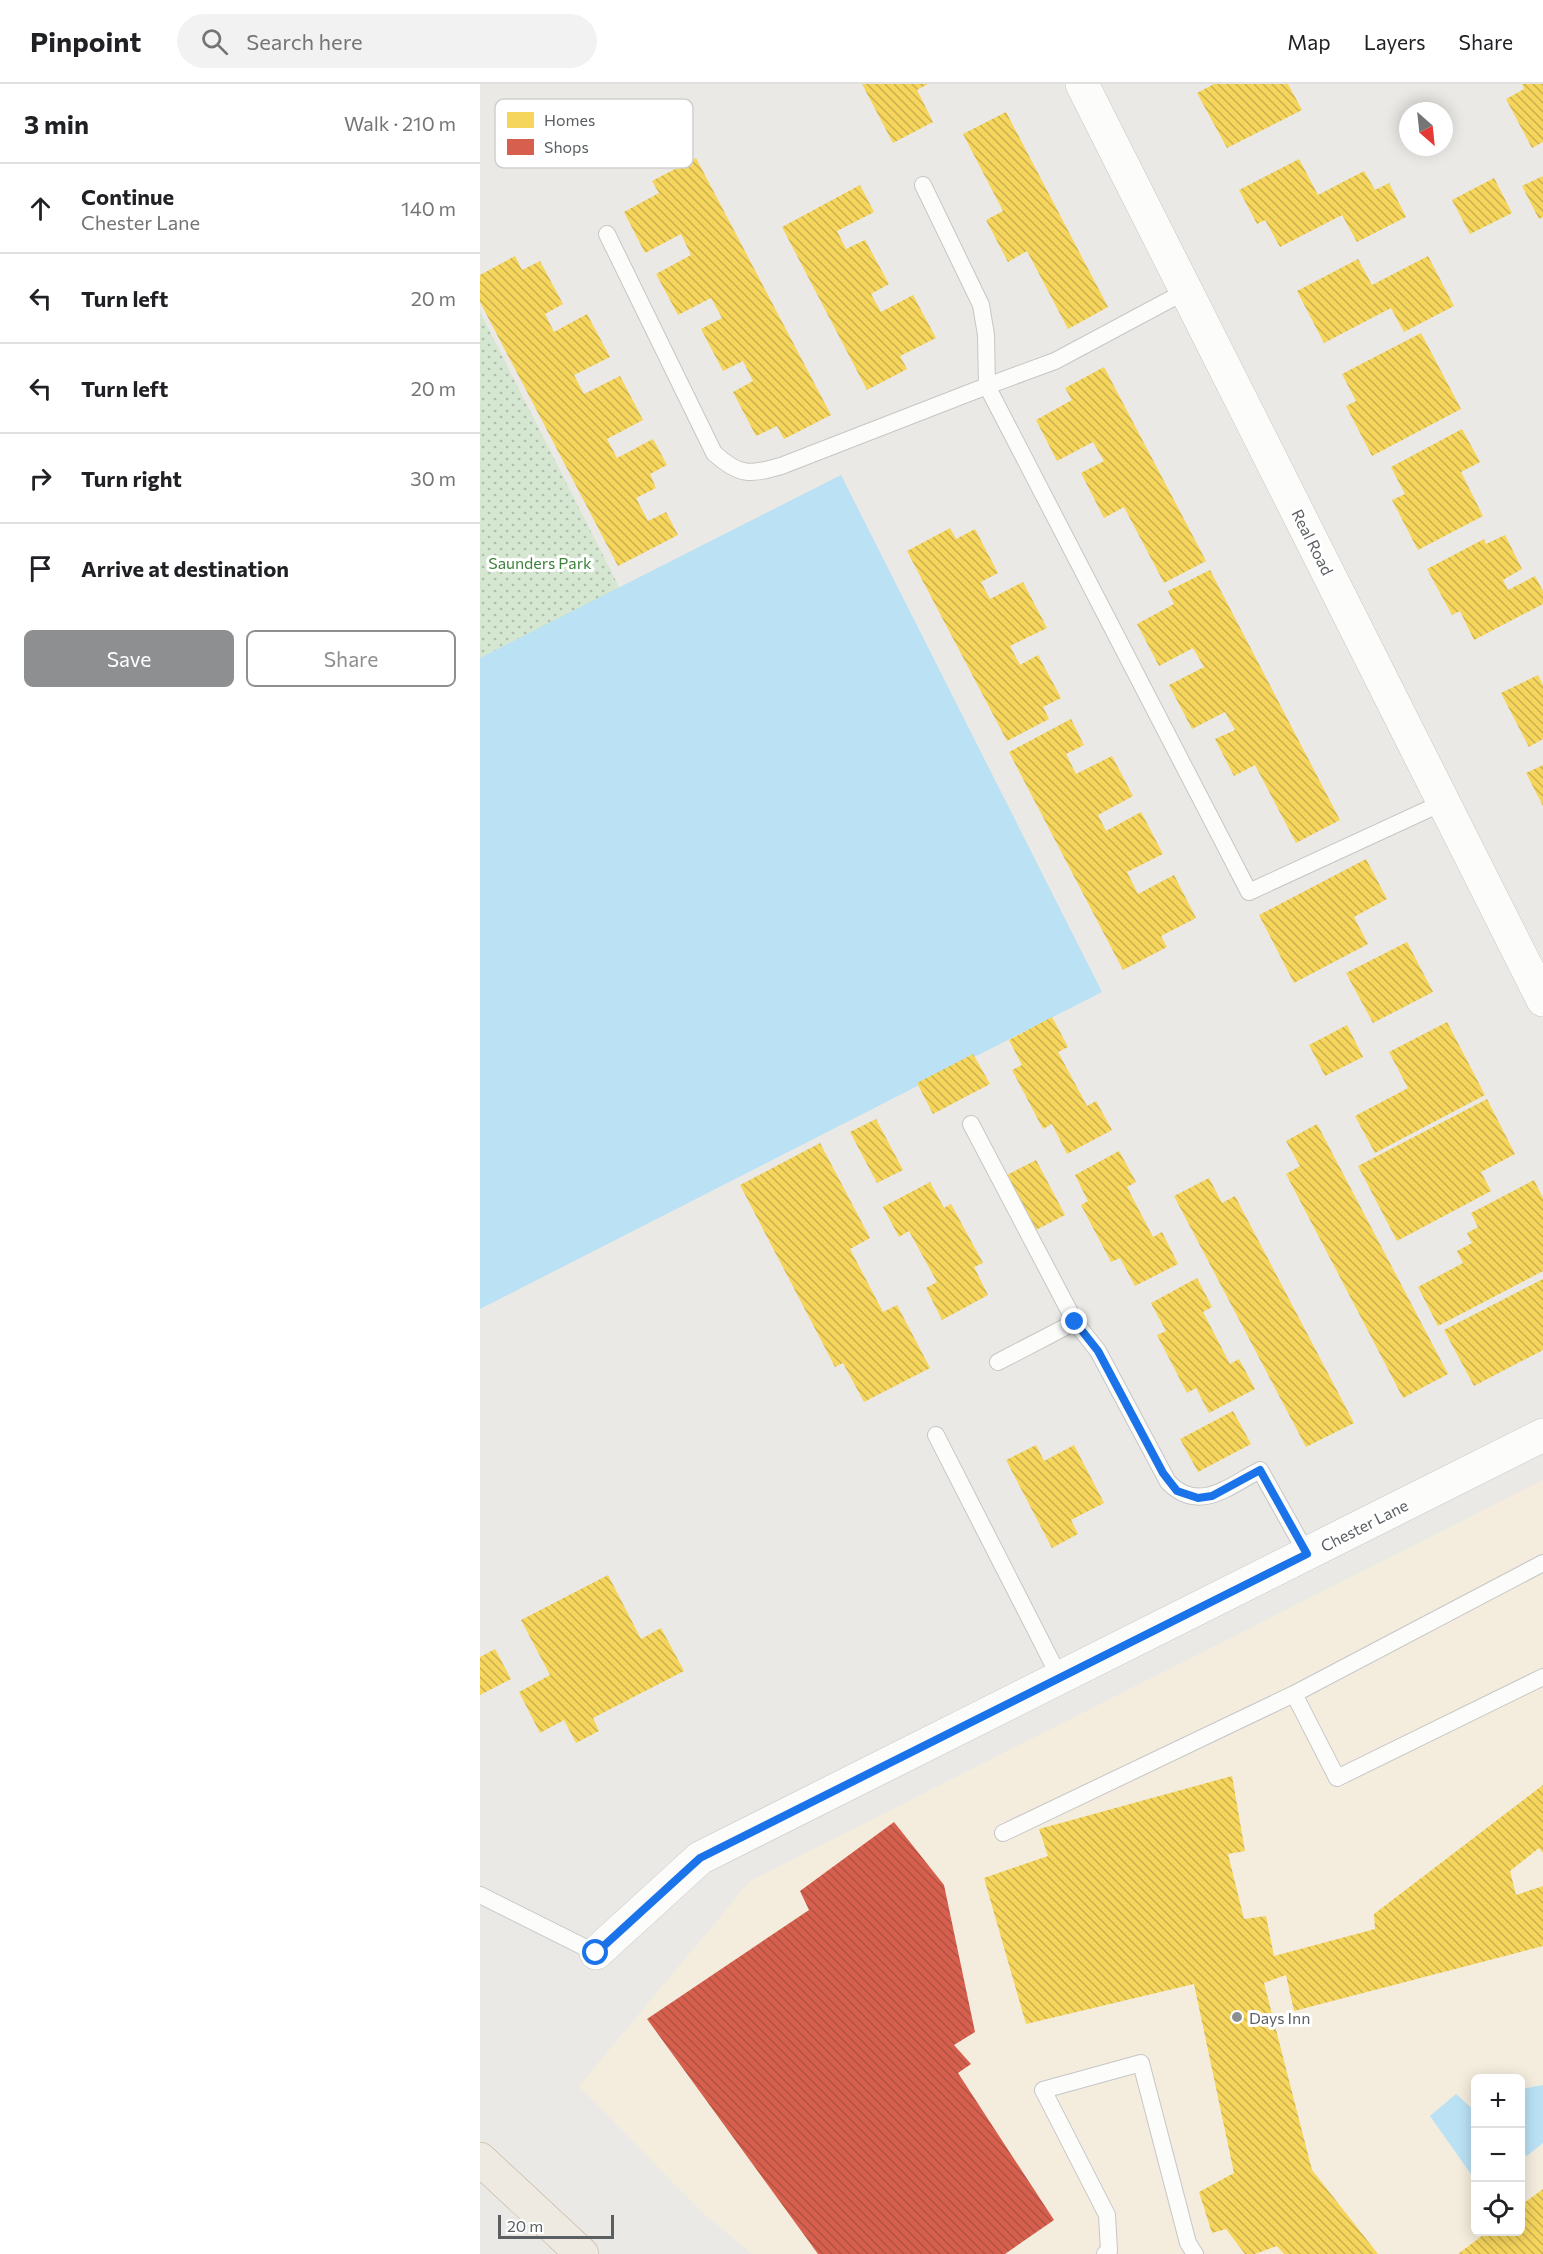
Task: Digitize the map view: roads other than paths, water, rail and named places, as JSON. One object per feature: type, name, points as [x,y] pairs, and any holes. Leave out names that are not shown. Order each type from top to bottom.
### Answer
[{"type":"highway","points":[[480,2159],[582,2254]]},
{"type":"street","name":"Real Road","points":[[1082,84],[1543,1000]]},
{"type":"street","name":"Chester Lane","points":[[596,1953],[700,1858],[1543,1435]]},
{"type":"lane","points":[[923,185],[981,304],[986,335],[987,386],[1249,892],[1444,802]]},
{"type":"lane","points":[[607,234],[714,453],[731,468],[754,474],[781,466],[1055,361],[1186,291]]},
{"type":"lane","points":[[970,1124],[1075,1322],[1098,1351],[1163,1473],[1177,1491],[1198,1498],[1212,1496],[1260,1470],[1307,1554]]},
{"type":"lane","points":[[998,1362],[1075,1322]]},
{"type":"lane","points":[[936,1435],[1060,1678]]},
{"type":"lane","points":[[1003,1833],[1294,1694],[1543,1563]]},
{"type":"lane","points":[[1294,1694],[1337,1778],[1543,1677]]},
{"type":"lane","points":[[480,1895],[596,1953]]},
{"type":"lane","points":[[1105,2254],[1110,2251],[1107,2215],[1043,2090],[1141,2063],[1188,2243],[1195,2254]]},
{"type":"water","points":[[841,475],[1102,992],[480,1309],[480,658]]},
{"type":"water","points":[[1543,2085],[1543,2143],[1527,2156],[1525,2154],[1525,2088]]},
{"type":"water","points":[[1456,2094],[1471,2107],[1471,2174],[1430,2116]]},
{"type":"place","name":"Days Inn","points":[[1237,2017]]},
{"type":"park label","name":"Saunders Park","points":[[540,562]]}]
